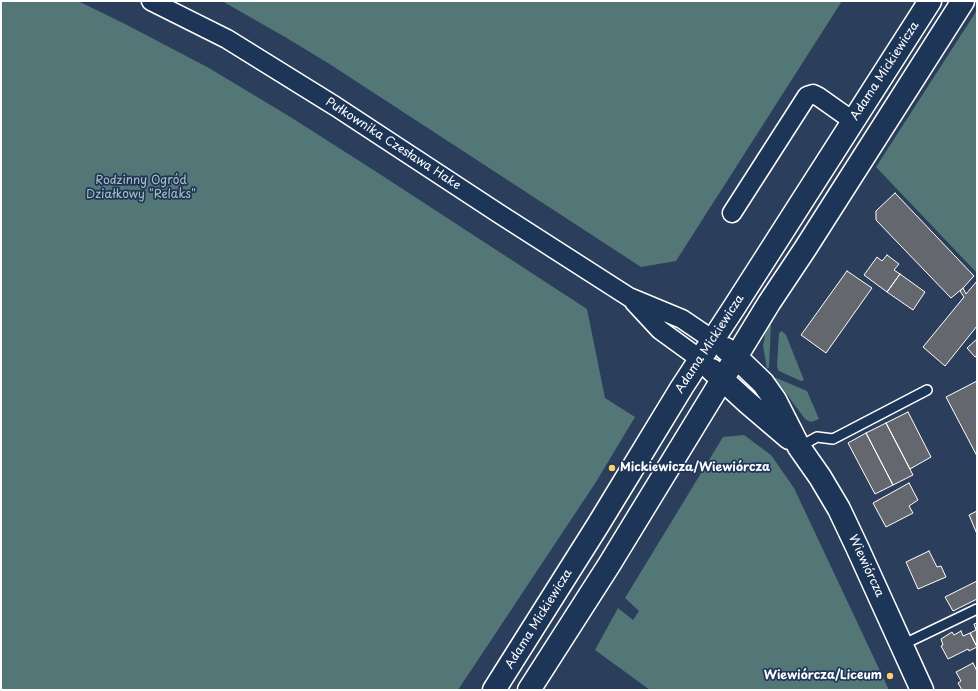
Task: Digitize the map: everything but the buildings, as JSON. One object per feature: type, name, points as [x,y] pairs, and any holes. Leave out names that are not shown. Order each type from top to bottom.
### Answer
[{"type":"street","name":"Pułkownika Czesława Hake","points":[[151,1],[227,40],[335,106],[629,297],[682,319],[713,340]]},
{"type":"street","name":"Adama Mickiewicza","points":[[494,690],[598,526],[682,387],[930,1]]},
{"type":"street","points":[[529,690],[609,565],[769,303],[810,242],[963,1]]},
{"type":"street","points":[[732,213],[807,96],[813,94],[819,97],[853,121]]},
{"type":"street","points":[[746,289],[769,303]]},
{"type":"street","name":"Pułkownika Czesława Hake","points":[[629,297],[660,330],[700,359]]},
{"type":"street","name":"Wiewiórcza","points":[[713,340],[736,357],[763,383],[775,400],[799,447],[820,476],[839,509],[922,690]]},
{"type":"street","name":"Wiewiórcza","points":[[700,359],[799,447]]},
{"type":"lane","points":[[799,447],[817,437],[833,439],[927,390]]},
{"type":"lane","points":[[902,645],[977,609]]},
{"type":"green space","name":"Rodzinny Ogród Działkowy \"Relaks\"","points":[[1,1],[78,1],[209,68],[292,118],[587,309],[605,398],[635,417],[596,482],[458,690],[1,690]]},
{"type":"green space","points":[[222,1],[842,1],[676,261],[641,267],[328,63]]},
{"type":"green space","points":[[977,10],[977,273],[876,167]]},
{"type":"green space","points":[[771,323],[769,367],[767,369],[763,346],[766,329]]},
{"type":"green space","points":[[782,331],[786,335],[804,380],[801,381],[779,371],[777,367],[779,333]]},
{"type":"green space","points":[[774,377],[807,391],[819,419],[811,422],[805,419]]},
{"type":"green space","points":[[744,435],[771,455],[794,488],[889,690],[650,690],[595,650],[618,608],[633,620],[639,611],[625,598],[723,437]]},
{"type":"place","name":"Mickiewicza/Wiewiórcza","points":[[612,468]]},
{"type":"place","name":"Wiewiórcza/Liceum","points":[[890,676]]}]
